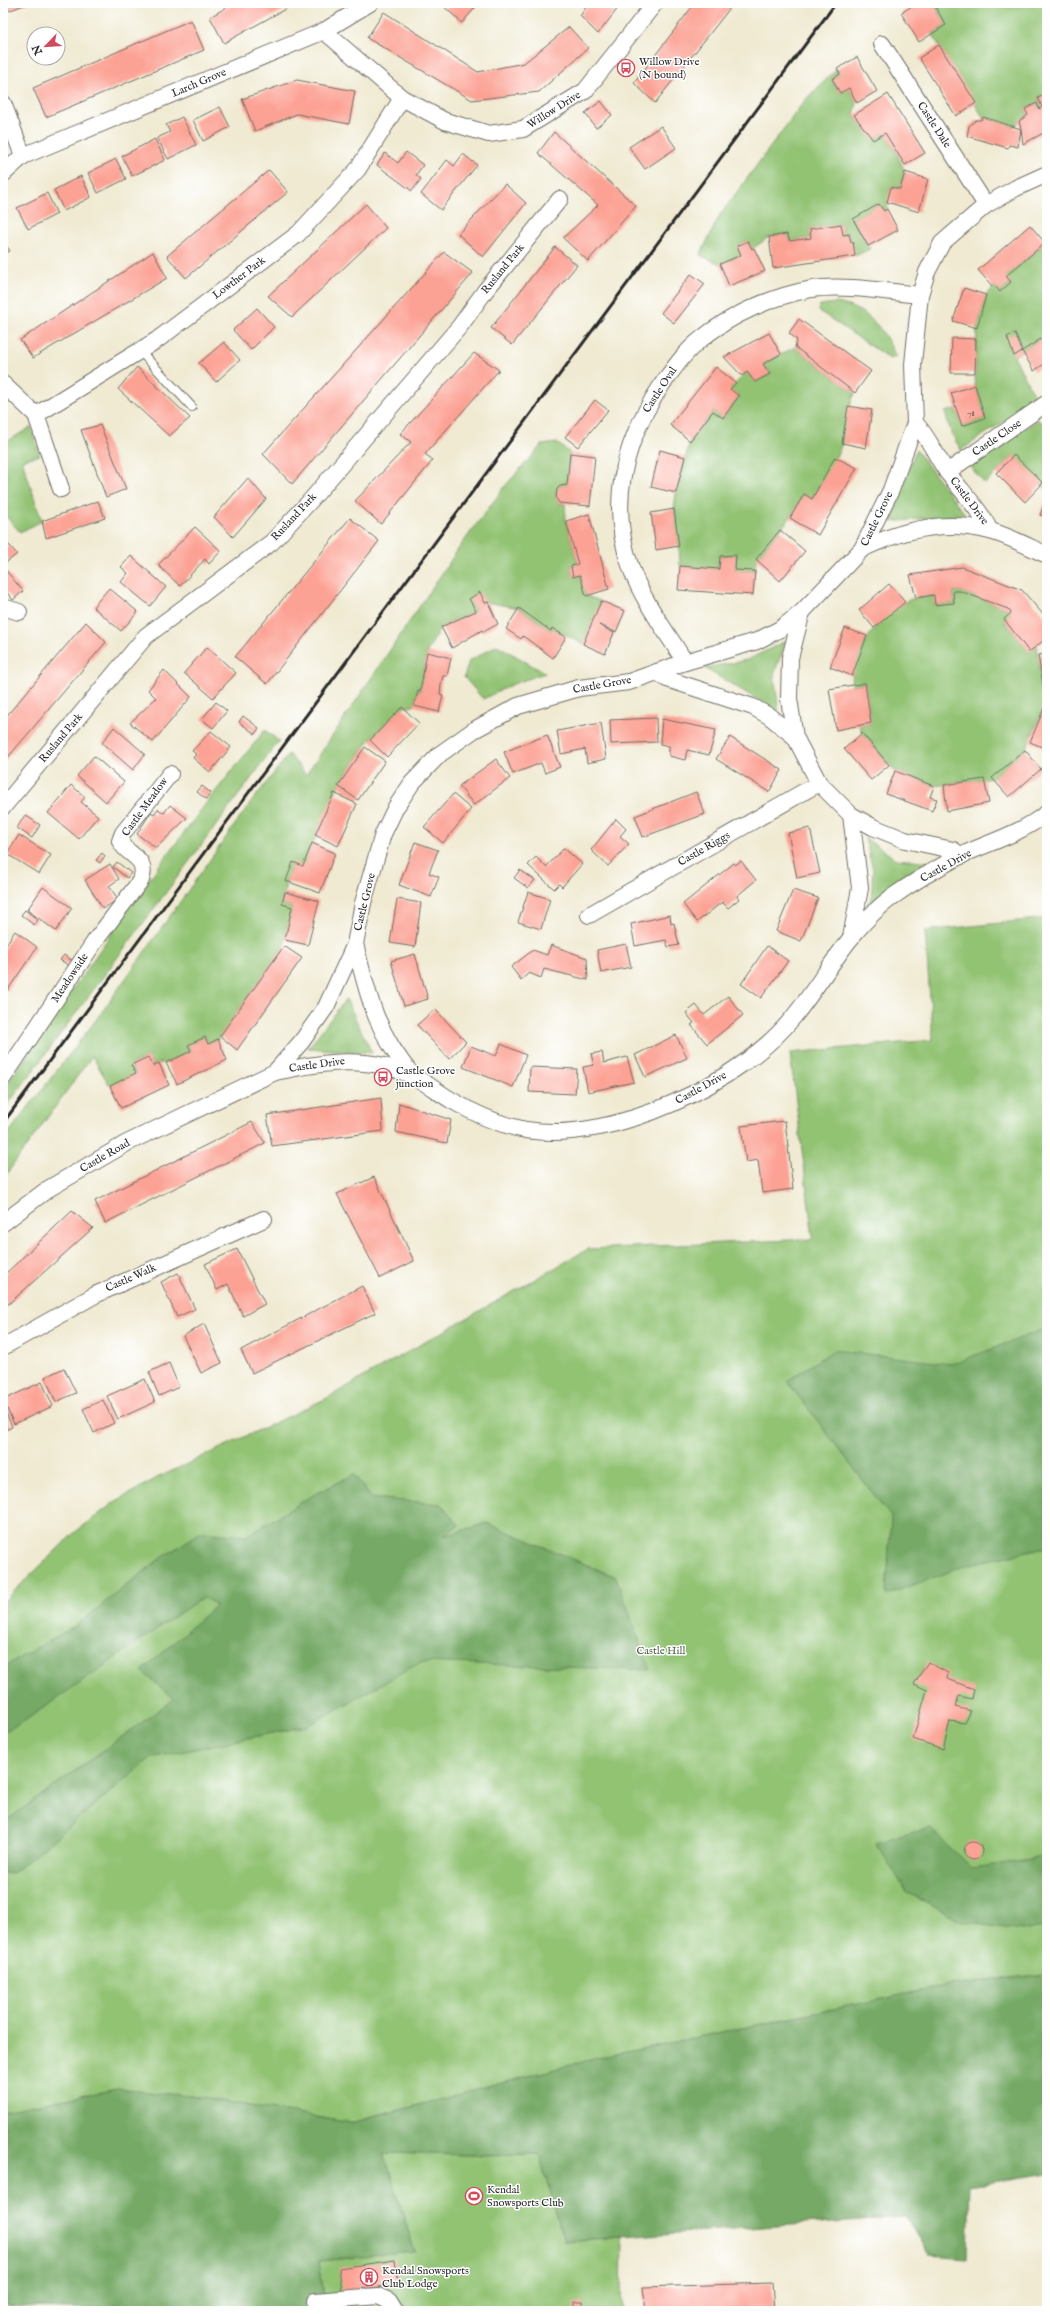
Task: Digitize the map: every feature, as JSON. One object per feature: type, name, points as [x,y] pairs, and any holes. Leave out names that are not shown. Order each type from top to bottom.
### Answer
[{"type":"street","name":"Larch Grove","points":[[3,174],[23,156],[324,31],[370,3]]},
{"type":"street","name":"Willow Drive","points":[[324,31],[402,98],[445,121],[489,134],[523,129],[585,91],[655,3]]},
{"type":"street","name":"Castle Dale","points":[[882,44],[986,205]]},
{"type":"street","name":"Lowther Park","points":[[36,415],[140,351],[298,234],[358,169],[402,98]]},
{"type":"street","points":[[3,103],[23,156]]},
{"type":"street","name":"Castle Grove","points":[[214,1102],[275,1072],[302,1041],[326,1007],[355,944],[363,903],[383,834],[396,807],[412,783],[440,754],[474,730],[518,706],[579,688],[629,682],[685,662],[757,641],[780,629],[802,612],[862,549],[891,490],[915,423],[913,364],[920,295],[927,272],[942,244],[986,205],[1016,188],[1047,174]]},
{"type":"street","name":"Rusland Park","points":[[3,807],[146,636],[272,542],[311,500],[460,326],[485,291],[560,199]]},
{"type":"street","name":"Castle Oval","points":[[685,662],[644,595],[631,568],[620,514],[621,483],[631,444],[646,408],[677,363],[700,340],[730,319],[783,296],[813,289],[860,289],[920,295]]},
{"type":"street","points":[[3,384],[36,415],[61,489]]},
{"type":"street","name":"Castle Close","points":[[947,472],[1047,403]]},
{"type":"street","points":[[915,423],[921,429],[947,472]]},
{"type":"street","name":"Castle Drive","points":[[947,472],[984,518],[990,531]]},
{"type":"street","points":[[862,549],[882,540],[916,529],[947,524],[990,531],[1047,554]]},
{"type":"street","points":[[3,607],[19,612]]},
{"type":"street","points":[[802,612],[790,658],[789,698],[795,737],[819,783],[851,815],[905,840],[953,850],[961,856]]},
{"type":"street","points":[[657,672],[667,679],[753,707],[769,716],[795,737]]},
{"type":"street","name":"Castle Meadow","points":[[140,880],[144,872],[142,866],[136,857],[122,846],[120,841],[123,833],[170,774]]},
{"type":"street","name":"Castle Riggs","points":[[589,915],[819,783]]},
{"type":"street","name":"Castle Drive","points":[[275,1072],[312,1064],[350,1060],[383,1066],[414,1076],[469,1109],[490,1119],[526,1130],[559,1132],[592,1129],[645,1114],[678,1101],[724,1077],[761,1050],[794,1017],[851,938],[892,897],[961,856],[1034,824],[1047,814]]},
{"type":"street","points":[[851,815],[860,888],[851,938]]},
{"type":"street","name":"Meadowside","points":[[3,1078],[95,941],[140,880]]},
{"type":"street","name":"Castle Grove","points":[[355,944],[367,991],[382,1033],[414,1076]]},
{"type":"street","name":"Castle Road","points":[[3,1223],[48,1188],[127,1143],[214,1102]]},
{"type":"street","name":"Castle Walk","points":[[3,1347],[95,1295],[264,1219]]},
{"type":"street","points":[[315,2301],[378,2296],[389,2301],[395,2311]]},
{"type":"lane","points":[[140,351],[192,407]]},
{"type":"green space","points":[[933,3],[1047,3],[1047,93],[1038,98],[1042,107],[1039,109],[1036,103],[1025,109],[1028,115],[1014,126],[983,117],[932,34],[946,25]]},
{"type":"green space","points":[[837,69],[840,74],[832,79],[840,93],[849,88],[857,103],[854,115],[873,140],[885,133],[896,151],[905,172],[900,189],[891,187],[887,209],[884,211],[879,204],[853,219],[870,249],[855,256],[849,234],[843,235],[841,224],[810,229],[811,238],[790,241],[787,234],[769,237],[752,249],[748,241],[738,246],[741,255],[720,264],[700,255],[720,215],[805,100]]},
{"type":"green space","points":[[1047,242],[1047,335],[1014,356],[1036,400],[961,450],[951,433],[945,412],[956,409],[962,426],[985,418],[975,385],[977,328],[986,295],[995,286],[1001,292],[1011,283],[1006,276]]},
{"type":"green space","points":[[836,303],[857,310],[874,321],[886,337],[896,357],[890,359],[819,311],[820,305]]},
{"type":"green space","points":[[795,347],[855,393],[850,405],[844,438],[835,458],[812,499],[804,494],[790,518],[756,559],[755,571],[735,570],[736,555],[720,556],[719,569],[680,566],[674,509],[676,493],[690,441],[713,411],[723,418],[739,396],[730,389],[747,372],[755,382],[770,374],[763,364]]},
{"type":"green space","points":[[1038,420],[1047,427],[1047,490],[1014,455],[985,484],[969,465]]},
{"type":"green space","points":[[31,427],[40,455],[22,460],[42,521],[20,532],[3,513],[3,444]]},
{"type":"green space","points":[[557,443],[570,453],[567,485],[560,486],[556,494],[559,503],[565,504],[566,521],[578,564],[571,566],[573,576],[580,575],[586,596],[601,601],[583,644],[552,628],[551,631],[519,608],[469,599],[476,611],[441,627],[427,652],[420,692],[418,691],[414,706],[402,707],[370,740],[338,786],[303,866],[293,863],[286,881],[282,904],[292,907],[284,946],[218,1039],[208,1044],[205,1037],[188,1045],[191,1051],[166,1063],[159,1063],[153,1066],[148,1057],[131,1065],[136,1073],[110,1086],[92,1056],[3,1179],[3,1140],[99,1016],[249,805],[289,754],[306,775],[459,548],[505,486],[542,445]]},
{"type":"green space","points":[[916,450],[965,514],[891,522],[893,508]]},
{"type":"green space","points":[[953,591],[960,591],[1008,609],[1011,613],[1004,620],[1029,652],[1037,646],[1045,706],[1025,750],[992,778],[934,786],[895,771],[862,733],[860,725],[871,723],[865,683],[852,685],[853,672],[856,660],[868,638],[876,627],[895,609],[912,599],[934,595],[935,605],[954,603]]},
{"type":"green space","points":[[786,641],[774,674],[779,712],[704,668],[747,660]]},
{"type":"green space","points":[[497,645],[545,673],[513,684],[483,699],[464,677],[469,661]]},
{"type":"green space","points":[[265,730],[279,741],[3,1111],[3,1090],[147,882],[207,802]]},
{"type":"green space","points":[[865,838],[896,859],[933,862],[891,886],[871,905],[873,870]]},
{"type":"green space","name":"Castle Hill","points":[[1047,918],[1047,1974],[950,1985],[597,2058],[351,2123],[191,2096],[3,2130],[3,1602],[74,1533],[116,1501],[157,1478],[327,1398],[588,1249],[813,1239],[790,1053],[933,1040],[925,931]]},
{"type":"green space","points":[[346,999],[372,1053],[308,1048]]},
{"type":"green space","points":[[1047,1328],[1047,1548],[970,1564],[886,1595],[891,1517],[787,1381],[834,1350],[952,1364]]},
{"type":"green space","points":[[354,1474],[371,1498],[441,1504],[459,1525],[444,1536],[487,1523],[616,1577],[650,1670],[421,1662],[307,1726],[151,1758],[12,1874],[3,1873],[3,1823],[174,1699],[142,1671],[216,1605],[203,1597],[23,1722],[3,1732],[3,1667],[74,1627],[157,1561],[201,1532],[246,1536],[310,1497]]},
{"type":"green space","points":[[930,1828],[971,1868],[1030,1860],[1047,1854],[1047,1925],[1029,1930],[960,1921],[907,1892],[875,1842]]},
{"type":"green space","points":[[1047,1974],[1047,2173],[970,2186],[968,2258],[929,2255],[905,2217],[564,2241],[539,2154],[472,2155],[384,2153],[415,2252],[319,2261],[326,2309],[160,2311],[3,2306],[3,2111],[117,2089],[191,2096],[351,2123],[597,2058],[950,1985]]},
{"type":"green space","name":"Kendal Snowsports Club","points":[[383,2153],[472,2155],[539,2154],[564,2241],[622,2237],[621,2311],[372,2311],[371,2305],[326,2309],[319,2261],[415,2251]]},
{"type":"building","points":[[3,3],[29,3],[3,13]]},
{"type":"building","points":[[234,3],[296,3],[224,43],[210,17]]},
{"type":"building","points":[[440,3],[479,3],[462,23]]},
{"type":"building","points":[[589,3],[622,3],[598,34],[580,16]]},
{"type":"building","points":[[695,3],[734,3],[655,103],[634,83]]},
{"type":"building","points":[[917,3],[933,3],[946,25],[919,42],[901,13]]},
{"type":"building","points":[[384,12],[478,72],[524,63],[569,27],[588,48],[539,92],[472,100],[367,38]]},
{"type":"building","points":[[191,20],[204,50],[46,117],[33,88]]},
{"type":"building","points":[[939,45],[976,103],[956,116],[919,58]]},
{"type":"building","points":[[857,57],[877,91],[857,103],[849,88],[840,93],[832,79],[840,74],[837,69]]},
{"type":"building","points":[[297,80],[355,91],[349,124],[297,114],[255,131],[242,99]]},
{"type":"building","points":[[1047,93],[1047,131],[1023,144],[1019,121],[1028,115],[1025,109],[1037,103],[1039,109],[1042,107],[1038,98]]},
{"type":"building","points":[[888,94],[925,153],[905,165],[885,133],[873,140],[854,115]]},
{"type":"building","points":[[601,101],[612,115],[596,128],[585,113]]},
{"type":"building","points":[[220,107],[230,127],[203,141],[193,120]]},
{"type":"building","points":[[182,117],[196,145],[168,159],[157,138],[170,132],[166,125]]},
{"type":"building","points":[[983,117],[1021,129],[1018,147],[1009,145],[1008,148],[967,136],[969,126],[976,120],[981,120]]},
{"type":"building","points":[[661,126],[676,148],[645,169],[629,147]]},
{"type":"building","points":[[554,132],[636,206],[588,261],[563,238],[598,205],[538,153]]},
{"type":"building","points":[[155,139],[165,160],[132,176],[122,156]]},
{"type":"building","points":[[406,152],[423,165],[416,175],[421,179],[412,191],[377,165],[385,153],[398,163]]},
{"type":"building","points":[[463,154],[477,165],[441,210],[421,194],[447,160],[454,166]]},
{"type":"building","points":[[116,159],[126,179],[98,193],[88,173]]},
{"type":"building","points":[[269,170],[288,192],[186,278],[167,256]]},
{"type":"building","points":[[905,172],[928,179],[919,212],[887,202],[891,187],[900,189]]},
{"type":"building","points":[[81,176],[91,197],[64,211],[54,190]]},
{"type":"building","points":[[505,184],[526,203],[483,257],[458,234]]},
{"type":"building","points":[[47,193],[57,214],[28,229],[17,208]]},
{"type":"building","points":[[366,204],[386,228],[292,317],[268,296]]},
{"type":"building","points":[[879,204],[884,211],[887,209],[898,230],[868,246],[853,219]]},
{"type":"building","points":[[841,224],[843,235],[849,234],[851,242],[853,242],[855,256],[773,268],[769,237],[787,234],[790,241],[811,238],[810,229]]},
{"type":"building","points":[[1030,225],[1045,243],[1006,276],[1011,282],[1000,292],[995,286],[993,287],[978,270]]},
{"type":"building","points":[[3,241],[10,251],[3,255]]},
{"type":"building","points":[[748,241],[752,249],[754,248],[765,271],[729,286],[720,264],[741,255],[737,246]]},
{"type":"building","points":[[555,247],[577,265],[512,345],[491,328]]},
{"type":"building","points":[[153,252],[167,278],[33,358],[20,340]]},
{"type":"building","points":[[444,252],[473,273],[292,484],[263,454]]},
{"type":"building","points":[[691,274],[705,284],[674,323],[661,313]]},
{"type":"building","points":[[964,288],[986,295],[977,328],[953,321]]},
{"type":"building","points":[[257,308],[274,327],[251,350],[233,330]]},
{"type":"building","points":[[799,319],[871,371],[855,393],[795,347],[797,340],[789,333]]},
{"type":"building","points":[[769,333],[781,354],[763,364],[770,374],[755,382],[747,372],[742,376],[724,357]]},
{"type":"building","points":[[1015,333],[1022,351],[1014,356],[1007,337]]},
{"type":"building","points":[[1047,335],[1047,362],[1034,371],[1022,351]]},
{"type":"building","points":[[952,338],[976,339],[975,373],[951,373]]},
{"type":"building","points":[[224,342],[240,360],[216,382],[199,363]]},
{"type":"building","points":[[474,353],[499,370],[425,454],[433,460],[381,524],[355,501],[411,442],[400,434]]},
{"type":"building","points":[[137,367],[190,418],[169,436],[118,389]]},
{"type":"building","points":[[716,367],[736,383],[730,389],[739,396],[723,418],[713,411],[690,441],[670,425]]},
{"type":"building","points":[[975,385],[985,418],[962,426],[951,393]]},
{"type":"building","points":[[595,400],[608,410],[578,447],[565,437]]},
{"type":"building","points":[[848,406],[872,410],[866,448],[842,443]]},
{"type":"building","points":[[100,425],[126,489],[106,497],[81,430]]},
{"type":"building","points":[[660,450],[685,457],[676,493],[651,487]]},
{"type":"building","points":[[570,453],[595,456],[590,506],[559,503],[556,498],[557,489],[560,486],[567,485]]},
{"type":"building","points":[[1014,455],[1043,483],[1025,502],[996,473]]},
{"type":"building","points":[[835,457],[857,468],[818,535],[790,518],[804,494],[812,499]]},
{"type":"building","points":[[248,478],[266,499],[233,537],[214,517]]},
{"type":"building","points":[[1047,496],[1047,517],[1040,515]]},
{"type":"building","points":[[98,501],[105,518],[46,538],[42,521]]},
{"type":"building","points":[[674,509],[679,546],[656,550],[651,513]]},
{"type":"building","points":[[589,514],[609,589],[586,596],[580,575],[573,577],[571,566],[578,564],[566,521]]},
{"type":"building","points":[[350,518],[379,541],[267,684],[235,657]]},
{"type":"building","points":[[195,527],[221,551],[209,564],[205,559],[180,586],[158,565]]},
{"type":"building","points":[[780,530],[805,551],[780,581],[756,559]]},
{"type":"building","points":[[9,545],[17,554],[3,565],[3,550]]},
{"type":"building","points":[[736,555],[735,570],[755,571],[753,595],[678,590],[680,566],[719,569],[720,556]]},
{"type":"building","points":[[131,556],[166,587],[150,606],[121,582],[128,573],[121,567]]},
{"type":"building","points":[[3,567],[23,591],[13,600],[4,589],[3,590]]},
{"type":"building","points":[[962,567],[1022,590],[1047,619],[1047,638],[1029,652],[1004,619],[1011,613],[1008,609],[960,591],[953,591],[954,603],[935,605],[934,595],[916,598],[910,575]]},
{"type":"building","points":[[889,584],[905,602],[874,628],[859,610]]},
{"type":"building","points":[[109,588],[138,612],[121,631],[93,607]]},
{"type":"building","points":[[480,592],[485,603],[488,602],[498,624],[483,632],[482,630],[452,648],[441,627],[476,611],[469,599]]},
{"type":"building","points":[[601,601],[625,611],[616,632],[599,625],[614,633],[605,654],[583,644]]},
{"type":"building","points":[[519,608],[551,631],[552,628],[566,637],[553,658],[523,636],[521,639],[506,629]]},
{"type":"building","points":[[86,622],[106,642],[4,762],[3,720]]},
{"type":"building","points":[[845,628],[867,636],[852,676],[830,667]]},
{"type":"building","points":[[207,647],[236,673],[213,698],[184,673]]},
{"type":"building","points":[[427,652],[451,658],[447,676],[443,676],[441,684],[440,694],[443,695],[439,712],[414,706],[418,691],[420,692]]},
{"type":"building","points":[[1047,654],[1047,697],[1045,697],[1038,655]]},
{"type":"building","points":[[164,670],[191,697],[153,742],[130,723],[156,698],[148,690]]},
{"type":"building","points":[[865,683],[871,723],[836,730],[829,689]]},
{"type":"building","points":[[216,702],[227,711],[213,728],[202,719]]},
{"type":"building","points":[[1045,706],[1047,706],[1047,749],[1030,742]]},
{"type":"building","points":[[402,707],[419,723],[387,757],[370,740]]},
{"type":"building","points":[[243,716],[259,728],[255,734],[239,722]]},
{"type":"building","points":[[656,718],[657,742],[611,744],[610,720]]},
{"type":"building","points":[[662,719],[716,730],[709,755],[687,750],[685,760],[669,756],[669,746],[660,744]]},
{"type":"building","points":[[601,723],[606,759],[587,763],[585,749],[561,754],[557,731]]},
{"type":"building","points":[[114,727],[145,754],[133,770],[102,743]]},
{"type":"building","points":[[211,731],[231,747],[210,772],[193,758],[196,754],[192,751]]},
{"type":"building","points":[[862,733],[889,765],[871,780],[844,749]]},
{"type":"building","points":[[547,735],[560,767],[545,773],[541,763],[513,774],[504,752]]},
{"type":"building","points":[[730,737],[782,770],[769,792],[716,759]]},
{"type":"building","points":[[365,747],[385,761],[358,800],[338,786]]},
{"type":"building","points":[[1025,750],[1041,769],[1009,797],[992,778]]},
{"type":"building","points":[[94,756],[124,782],[106,802],[77,776]]},
{"type":"building","points":[[496,759],[510,778],[474,805],[459,786]]},
{"type":"building","points":[[895,771],[934,786],[930,797],[937,799],[932,811],[886,794]]},
{"type":"building","points":[[984,779],[989,803],[947,811],[944,785]]},
{"type":"building","points":[[71,785],[85,797],[81,802],[98,816],[79,839],[48,813]]},
{"type":"building","points":[[202,786],[211,793],[206,799],[197,792]]},
{"type":"building","points":[[696,792],[705,814],[643,837],[635,816]]},
{"type":"building","points":[[334,793],[357,804],[338,846],[315,835]]},
{"type":"building","points":[[453,794],[471,809],[443,843],[424,827]]},
{"type":"building","points":[[170,805],[187,818],[156,848],[137,834],[151,812],[154,814],[158,809],[164,813]]},
{"type":"building","points":[[25,815],[40,825],[32,838],[17,828]]},
{"type":"building","points":[[616,819],[626,829],[620,836],[629,844],[608,866],[591,850]]},
{"type":"building","points":[[810,828],[820,873],[797,878],[788,833]]},
{"type":"building","points":[[19,835],[51,855],[39,874],[7,854]]},
{"type":"building","points":[[415,842],[438,850],[429,873],[439,877],[431,897],[399,885]]},
{"type":"building","points":[[312,843],[335,853],[320,893],[286,881],[293,862],[303,866]]},
{"type":"building","points":[[564,848],[582,864],[562,887],[559,884],[554,889],[528,865],[536,857],[546,867]]},
{"type":"building","points":[[102,853],[105,856],[100,863],[96,860]]},
{"type":"building","points":[[741,861],[756,880],[737,896],[739,899],[728,908],[722,902],[697,922],[683,904],[734,863],[735,865]]},
{"type":"building","points":[[117,862],[131,873],[127,878],[113,867]]},
{"type":"building","points":[[110,864],[119,879],[109,886],[118,899],[103,909],[85,880]]},
{"type":"building","points":[[520,870],[535,880],[528,888],[514,878]]},
{"type":"building","points":[[43,887],[72,908],[56,931],[27,910]]},
{"type":"building","points":[[793,890],[818,898],[801,941],[776,931]]},
{"type":"building","points":[[285,892],[319,901],[308,945],[285,940],[292,907],[282,904]]},
{"type":"building","points":[[528,892],[550,899],[541,929],[518,922]]},
{"type":"building","points":[[397,899],[421,903],[415,947],[390,943]]},
{"type":"building","points":[[25,910],[38,920],[34,925],[21,915]]},
{"type":"building","points":[[670,915],[671,924],[674,923],[679,945],[668,947],[666,940],[635,946],[631,924]]},
{"type":"building","points":[[15,931],[37,947],[7,991],[3,988],[3,949]]},
{"type":"building","points":[[626,944],[631,967],[601,973],[597,950]]},
{"type":"building","points":[[551,945],[587,958],[588,980],[544,969],[541,978],[529,973],[521,980],[511,967],[533,950],[547,955]]},
{"type":"building","points":[[284,946],[302,958],[237,1050],[220,1036]]},
{"type":"building","points":[[767,946],[788,961],[761,998],[741,984]]},
{"type":"building","points":[[415,954],[428,999],[404,1006],[391,961]]},
{"type":"building","points":[[64,955],[73,961],[70,966],[60,960]]},
{"type":"building","points":[[728,996],[743,1015],[707,1044],[691,1025],[694,1023],[686,1013],[696,1005],[704,1015]]},
{"type":"building","points":[[435,1009],[466,1042],[449,1059],[417,1025]]},
{"type":"building","points":[[676,1035],[687,1058],[645,1077],[635,1055]]},
{"type":"building","points":[[205,1037],[208,1044],[218,1039],[227,1060],[177,1084],[166,1063],[191,1051],[188,1045]]},
{"type":"building","points":[[501,1044],[526,1055],[513,1087],[463,1067],[471,1046],[496,1056]]},
{"type":"building","points":[[602,1052],[604,1063],[627,1057],[634,1082],[588,1092],[583,1067],[594,1065],[591,1054]]},
{"type":"building","points":[[148,1057],[153,1066],[159,1063],[169,1085],[121,1108],[110,1086],[136,1073],[131,1065]]},
{"type":"building","points":[[530,1067],[577,1069],[575,1094],[529,1092]]},
{"type":"building","points":[[381,1098],[383,1131],[272,1146],[267,1115]]},
{"type":"building","points":[[399,1103],[451,1120],[447,1143],[396,1132]]},
{"type":"building","points":[[785,1121],[793,1189],[762,1193],[758,1160],[746,1162],[741,1126]]},
{"type":"building","points":[[252,1122],[265,1143],[105,1223],[95,1201]]},
{"type":"building","points":[[374,1177],[414,1261],[380,1278],[337,1194]]},
{"type":"building","points":[[72,1211],[93,1228],[3,1309],[3,1276]]},
{"type":"building","points":[[237,1249],[265,1304],[243,1316],[228,1284],[217,1290],[205,1264]]},
{"type":"building","points":[[178,1273],[195,1309],[177,1317],[161,1282]]},
{"type":"building","points":[[362,1286],[375,1313],[252,1373],[241,1350]]},
{"type":"building","points":[[204,1324],[222,1363],[201,1373],[183,1336]]},
{"type":"building","points":[[169,1363],[179,1387],[159,1396],[149,1372]]},
{"type":"building","points":[[64,1368],[76,1393],[56,1402],[45,1377]]},
{"type":"building","points":[[145,1379],[155,1402],[118,1419],[107,1396]]},
{"type":"building","points":[[42,1382],[53,1406],[14,1424],[3,1400]]},
{"type":"building","points":[[103,1400],[114,1423],[94,1433],[83,1409]]},
{"type":"building","points":[[3,1406],[12,1427],[3,1431]]},
{"type":"building","points":[[928,1662],[948,1673],[947,1679],[974,1689],[972,1699],[959,1696],[955,1707],[971,1711],[965,1723],[950,1721],[943,1749],[913,1739],[927,1690],[914,1684]]},
{"type":"building","points":[[973,1842],[979,1845],[982,1851],[979,1857],[973,1860],[967,1857],[964,1851],[967,1845]]},
{"type":"building","name":"Kendal Snowsports Club Lodge","points":[[395,2260],[399,2284],[342,2292],[339,2268]]},
{"type":"building","points":[[772,2283],[774,2311],[646,2311],[643,2287]]},
{"type":"building","points":[[574,2302],[583,2302],[583,2311],[574,2311]]},
{"type":"railway","points":[[3,1123],[836,3]]},
{"type":"place","name":"Willow Drive (N bound)","points":[[626,68]]},
{"type":"place","name":"Castle Grove junction","points":[[383,1077]]},
{"type":"place","name":"Kendal Snowsports Club","points":[[474,2196]]},
{"type":"place","name":"Kendal Snowsports Club Lodge","points":[[369,2277]]}]
